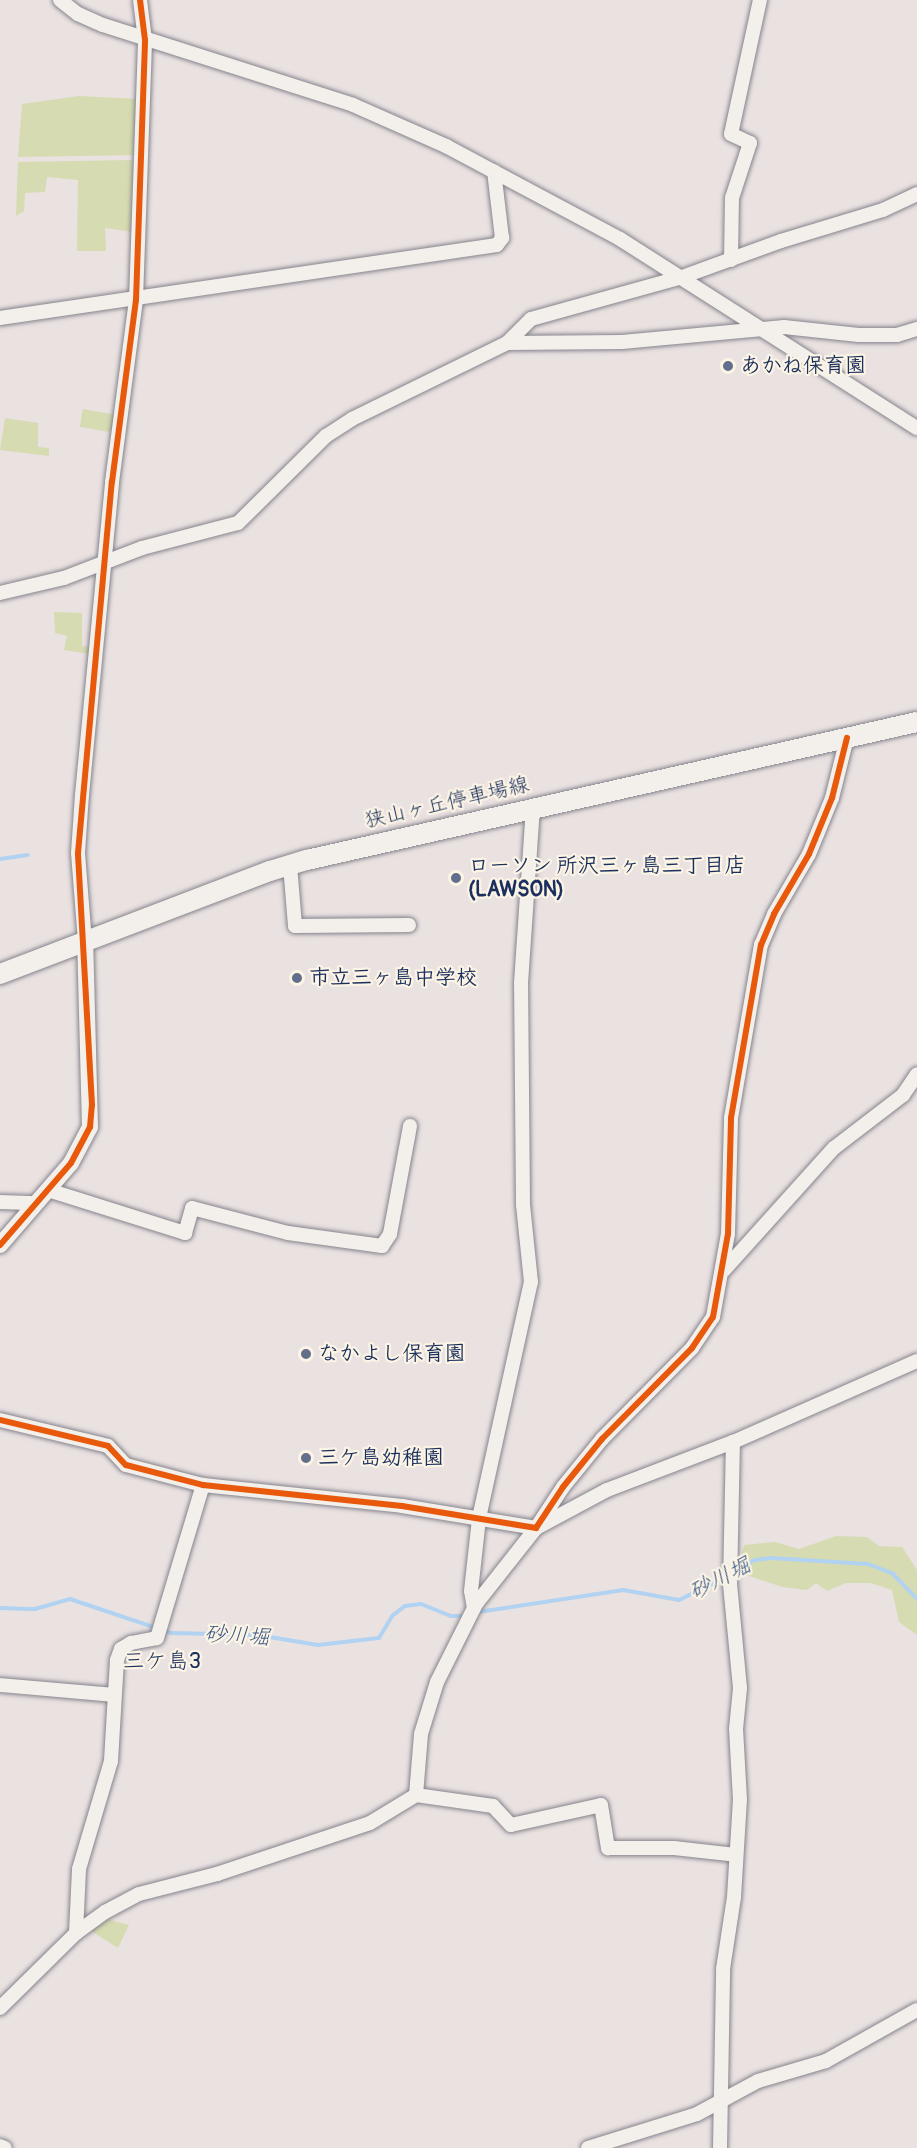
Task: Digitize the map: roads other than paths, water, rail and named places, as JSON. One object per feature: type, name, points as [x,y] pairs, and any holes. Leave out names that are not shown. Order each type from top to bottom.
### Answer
[{"type":"main road","name":"狭山ヶ丘停車場線","points":[[0,974],[290,865],[917,722]]},
{"type":"street","points":[[60,0],[78,14],[145,40],[353,105],[494,171],[620,239],[755,328],[917,428]]},
{"type":"street","points":[[0,1245],[71,1163],[90,1126],[84,942],[78,853],[104,562],[136,300],[145,40],[140,0]]},
{"type":"street","points":[[731,260],[732,198],[750,143],[731,134],[760,0]]},
{"type":"street","points":[[0,318],[136,300],[496,244],[502,238],[494,171]]},
{"type":"street","points":[[0,594],[64,578],[170,539],[238,523],[307,453],[351,419],[507,343],[531,319],[682,278],[883,210],[917,194]]},
{"type":"street","points":[[507,343],[622,342],[755,328],[859,335],[897,335],[917,329]]},
{"type":"street","points":[[416,1795],[426,1708],[474,1608],[536,1528],[563,1486],[602,1439],[705,1331],[719,1297],[724,1270],[731,1118],[759,955],[774,914],[798,875],[832,798],[847,738]]},
{"type":"street","points":[[474,1608],[471,1591],[479,1518],[531,1282],[523,1205],[521,983],[533,808]]},
{"type":"street","points":[[290,865],[295,926],[410,925]]},
{"type":"street","points":[[724,1270],[834,1148],[903,1095],[917,1074]]},
{"type":"street","points":[[0,1202],[42,1196],[185,1233],[192,1208],[288,1233],[382,1246],[390,1234],[410,1126]]},
{"type":"street","points":[[0,1420],[108,1446],[126,1465],[203,1485],[479,1518],[536,1528],[607,1490],[733,1442],[917,1361]]},
{"type":"street","points":[[720,2148],[723,1969],[734,1897],[740,1800],[736,1729],[740,1688],[730,1584],[733,1442]]},
{"type":"street","points":[[76,1933],[79,1869],[111,1761],[114,1695],[121,1649],[157,1638],[203,1485]]},
{"type":"street","points":[[0,1686],[114,1695]]},
{"type":"street","points":[[0,2008],[76,1933],[105,1911],[139,1894],[217,1874],[370,1823],[416,1795],[493,1806],[511,1826],[601,1805],[608,1848],[674,1848],[736,1855]]},
{"type":"street","points":[[588,2148],[722,2103],[758,2081],[826,2061],[917,2010]]},
{"type":"street","points":[[0,2146],[5,2148]]},
{"type":"waterway","points":[[0,859],[28,855]]},
{"type":"waterway","name":"砂川堀","points":[[735,1571],[755,1560],[771,1558],[868,1564],[892,1573],[917,1599]]},
{"type":"waterway","name":"砂川堀","points":[[478,1612],[623,1590],[679,1600],[726,1577]]},
{"type":"waterway","name":"砂川堀","points":[[0,1608],[35,1609],[70,1599],[171,1633],[257,1635],[318,1645],[379,1638],[392,1616],[405,1606],[421,1604],[451,1616],[461,1616]]},
{"type":"place","name":"あかね保育園","points":[[728,366]]},
{"type":"place","name":"ローソン 所沢三ヶ島三丁目店 (LAWSON)","points":[[456,878]]},
{"type":"place","name":"市立三ヶ島中学校","points":[[297,978]]},
{"type":"place","name":"なかよし保育園","points":[[306,1354]]},
{"type":"place","name":"三ケ島幼稚園","points":[[306,1458]]},
{"type":"district","name":"三ケ島3","points":[[162,1662]]}]
